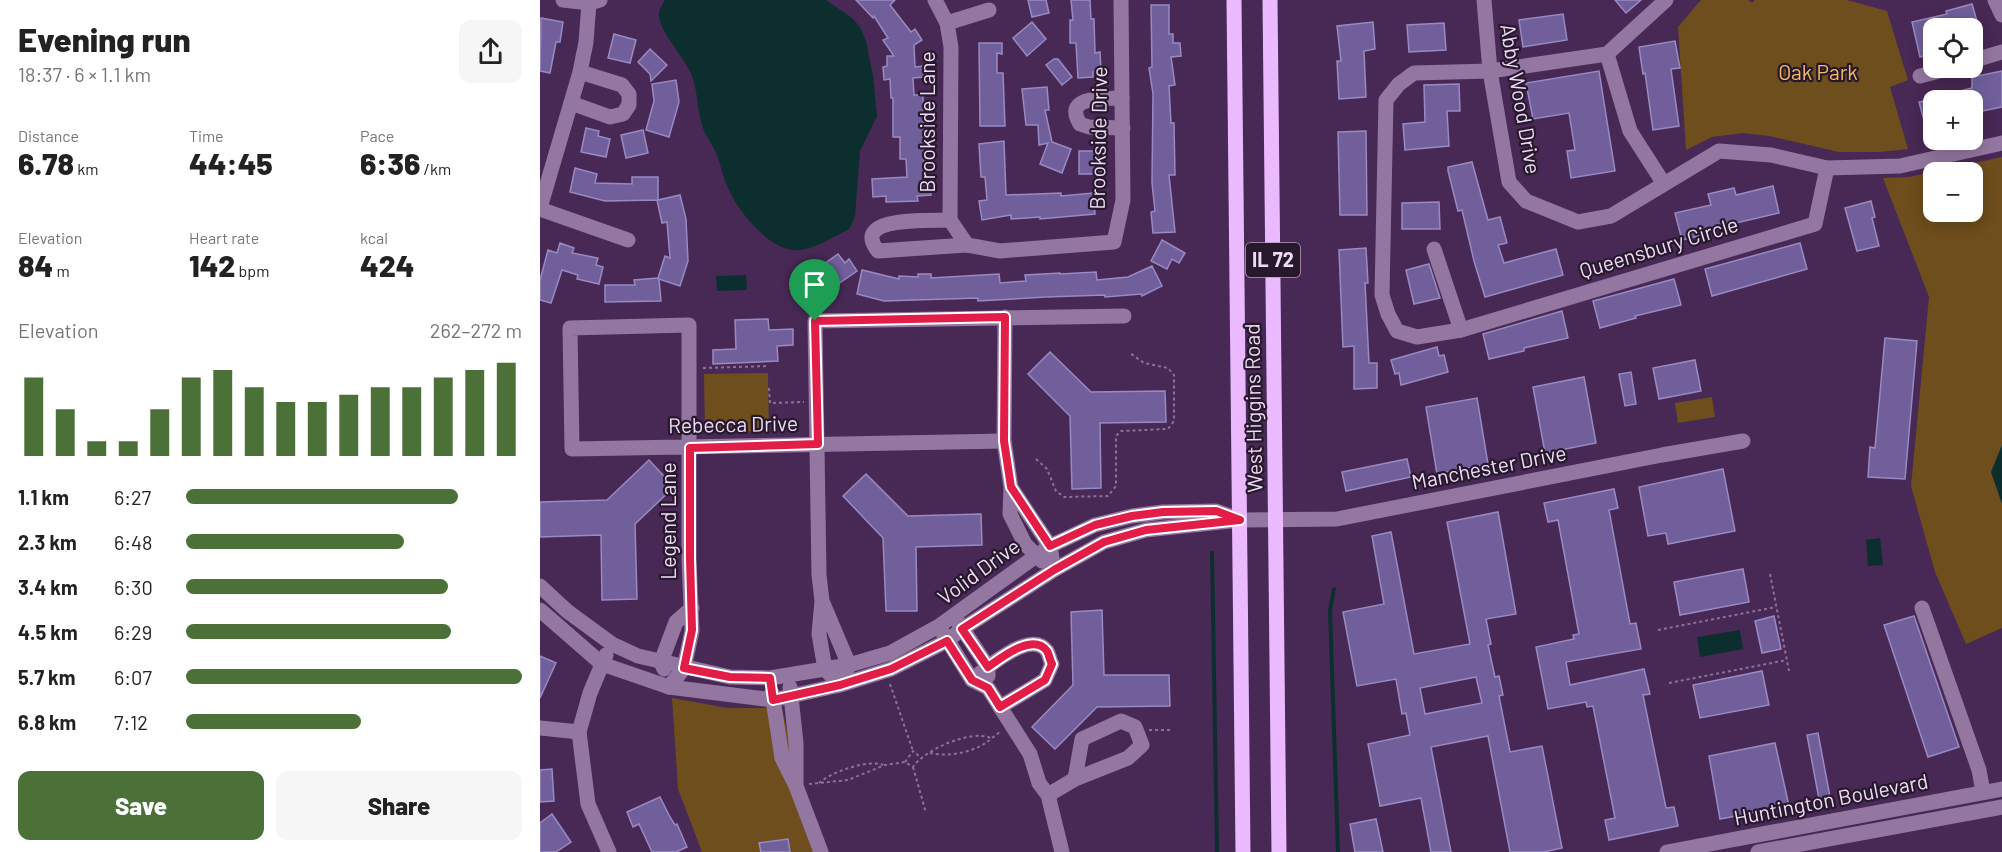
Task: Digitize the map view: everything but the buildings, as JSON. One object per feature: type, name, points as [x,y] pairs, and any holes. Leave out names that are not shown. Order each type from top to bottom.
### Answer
[{"type":"main road","name":"West Higgins Road","points":[[1234,0],[1243,852]]},
{"type":"main road","name":"West Higgins Road","points":[[1270,0],[1279,852]]},
{"type":"street","points":[[563,0],[594,2],[580,72],[540,208],[628,240]]},
{"type":"street","name":"Brookside Lane","points":[[935,0],[947,23],[951,46],[950,220]]},
{"type":"street","name":"Brookside Drive","points":[[966,245],[1000,251],[1114,242],[1123,200],[1121,0]]},
{"type":"street","name":"Abby Wood Drive","points":[[1484,0],[1490,71],[1509,182],[1526,201],[1578,222],[1611,216],[1719,151],[1771,154],[1827,168],[1900,166],[2002,143]]},
{"type":"street","points":[[1664,183],[1630,131],[1607,54],[1666,0]]},
{"type":"street","points":[[1995,0],[2002,15]]},
{"type":"street","name":"Brookside Lane","points":[[947,23],[989,10]]},
{"type":"street","points":[[1983,58],[2002,52]]},
{"type":"street","name":"Queensbury Circle","points":[[1607,54],[1490,71],[1414,74],[1399,84],[1386,100],[1382,295],[1397,331],[1417,337],[1461,330],[1815,224],[1827,168]]},
{"type":"street","points":[[571,103],[610,117],[623,114],[629,105],[629,94],[622,85],[580,72]]},
{"type":"street","points":[[1122,98],[1087,100],[1079,104],[1076,117],[1080,124],[1089,127],[1123,128]]},
{"type":"street","points":[[950,220],[966,245],[888,251],[878,250],[873,244],[874,229],[883,225],[896,222],[950,220]]},
{"type":"street","points":[[1434,249],[1461,330]]},
{"type":"street","points":[[822,600],[849,665],[840,685],[825,669],[819,634],[822,600],[817,560],[818,444],[815,321],[1124,316]]},
{"type":"street","points":[[1005,317],[1004,441],[1011,487],[1011,514],[1025,544],[1035,557],[1054,570]]},
{"type":"street","name":"Legend Lane","points":[[572,449],[570,328],[688,325],[692,630],[684,668],[669,687]]},
{"type":"street","name":"Rebecca Drive","points":[[572,449],[1004,441]]},
{"type":"street","name":"Manchester Drive","points":[[1240,520],[1337,519],[1662,454],[1743,441]]},
{"type":"street","points":[[1011,487],[1050,546],[1054,570]]},
{"type":"street","name":"Volid Drive","points":[[540,586],[567,611],[612,644],[638,656],[730,677],[770,678],[849,665],[890,653],[939,626],[1050,546],[1095,525],[1132,516],[1163,512],[1216,511],[1240,520]]},
{"type":"street","name":"Volid Drive","points":[[540,610],[602,664],[669,687],[773,700],[791,698],[891,669],[947,641],[1054,570],[1104,542],[1146,530],[1240,520]]},
{"type":"street","points":[[1922,608],[1979,770],[1983,792]]},
{"type":"street","name":"Legend Lane","points":[[661,662],[676,622],[692,609]]},
{"type":"street","points":[[954,615],[988,667],[988,688]]},
{"type":"street","points":[[939,626],[972,680],[988,688],[1030,754],[1039,783],[1048,795],[1062,852]]},
{"type":"street","points":[[604,850],[588,804],[579,732],[590,693],[612,644]]},
{"type":"street","points":[[972,680],[988,667],[1026,644],[1038,644],[1047,651],[1052,664],[1045,680],[1000,707]]},
{"type":"street","points":[[661,662],[669,687]]},
{"type":"street","points":[[788,675],[796,743],[796,786]]},
{"type":"street","points":[[770,678],[782,758],[796,786],[821,852]]},
{"type":"street","points":[[1048,795],[1075,779],[1128,758],[1142,745],[1135,727],[1121,721],[1082,739],[1075,779]]},
{"type":"street","points":[[540,728],[579,732]]},
{"type":"street","name":"Huntington Boulevard","points":[[1667,852],[2002,789]]},
{"type":"street","name":"Huntington Boulevard","points":[[1763,852],[2002,807]]},
{"type":"street","points":[[1762,834],[1763,852]]},
{"type":"path","points":[[1036,459],[1047,469],[1056,491],[1064,496],[1108,496],[1116,486],[1116,435],[1121,430],[1168,429],[1174,421],[1174,375],[1168,368],[1137,360],[1130,352]]},
{"type":"path","points":[[699,368],[769,366]]},
{"type":"path","points":[[769,388],[770,403],[807,402]]},
{"type":"path","points":[[1770,574],[1789,671]]},
{"type":"path","points":[[1658,630],[1776,607]]},
{"type":"path","points":[[1669,683],[1787,660]]},
{"type":"path","points":[[890,684],[913,751],[920,757]]},
{"type":"path","points":[[1148,730],[1170,730]]},
{"type":"path","points":[[913,767],[920,757],[949,742],[969,736],[980,735],[991,738],[982,746],[971,750],[944,755],[930,753]]},
{"type":"path","points":[[904,762],[913,751]]},
{"type":"path","points":[[885,765],[871,764],[835,773],[819,783],[841,782],[885,765],[904,762],[913,767],[926,813]]},
{"type":"green space","name":"Oak Park","points":[[1701,0],[1748,0],[1752,3],[1755,0],[1847,0],[1887,11],[1908,80],[1890,87],[1908,149],[1839,152],[1769,136],[1743,133],[1712,137],[1686,150],[1678,27]]},
{"type":"green space","points":[[2002,157],[2002,628],[1966,644],[1935,572],[1911,486],[1929,297],[1883,178],[1923,174],[1923,222],[1983,222],[1983,162],[1979,162]]},
{"type":"green space","points":[[768,373],[769,431],[705,432],[704,374]]},
{"type":"green space","points":[[1712,397],[1715,417],[1678,423],[1675,403]]},
{"type":"green space","points":[[672,698],[728,708],[782,708],[815,852],[702,852],[678,789]]},
{"type":"shaded area","points":[[665,0],[826,0],[852,18],[860,27],[866,41],[873,75],[877,116],[860,151],[855,216],[850,228],[826,241],[800,250],[778,245],[767,238],[748,219],[728,188],[716,153],[703,129],[692,76],[659,19],[659,12]]},
{"type":"shaded area","points":[[746,275],[747,290],[717,291],[716,276]]},
{"type":"shaded area","points":[[2002,445],[2002,504],[1991,472]]},
{"type":"shaded area","points":[[1880,538],[1883,565],[1868,566],[1866,540]]},
{"type":"shaded area","points":[[1740,630],[1743,649],[1700,657],[1697,637]]},
{"type":"waterway","points":[[1212,553],[1217,852]]},
{"type":"waterway","points":[[1334,589],[1330,610],[1338,852]]},
{"type":"route","points":[[1005,317],[1004,441],[1011,487],[1050,546],[1095,525],[1132,516],[1163,512],[1216,511],[1240,520],[1146,530],[1104,542],[1054,570],[962,629],[988,667],[1026,644],[1038,644],[1047,651],[1052,664],[1045,680],[1000,707],[988,688],[972,680],[947,641],[891,669],[791,698],[773,700],[770,678],[730,677],[684,668],[692,630],[690,448],[818,444],[815,321],[1005,317]]}]
